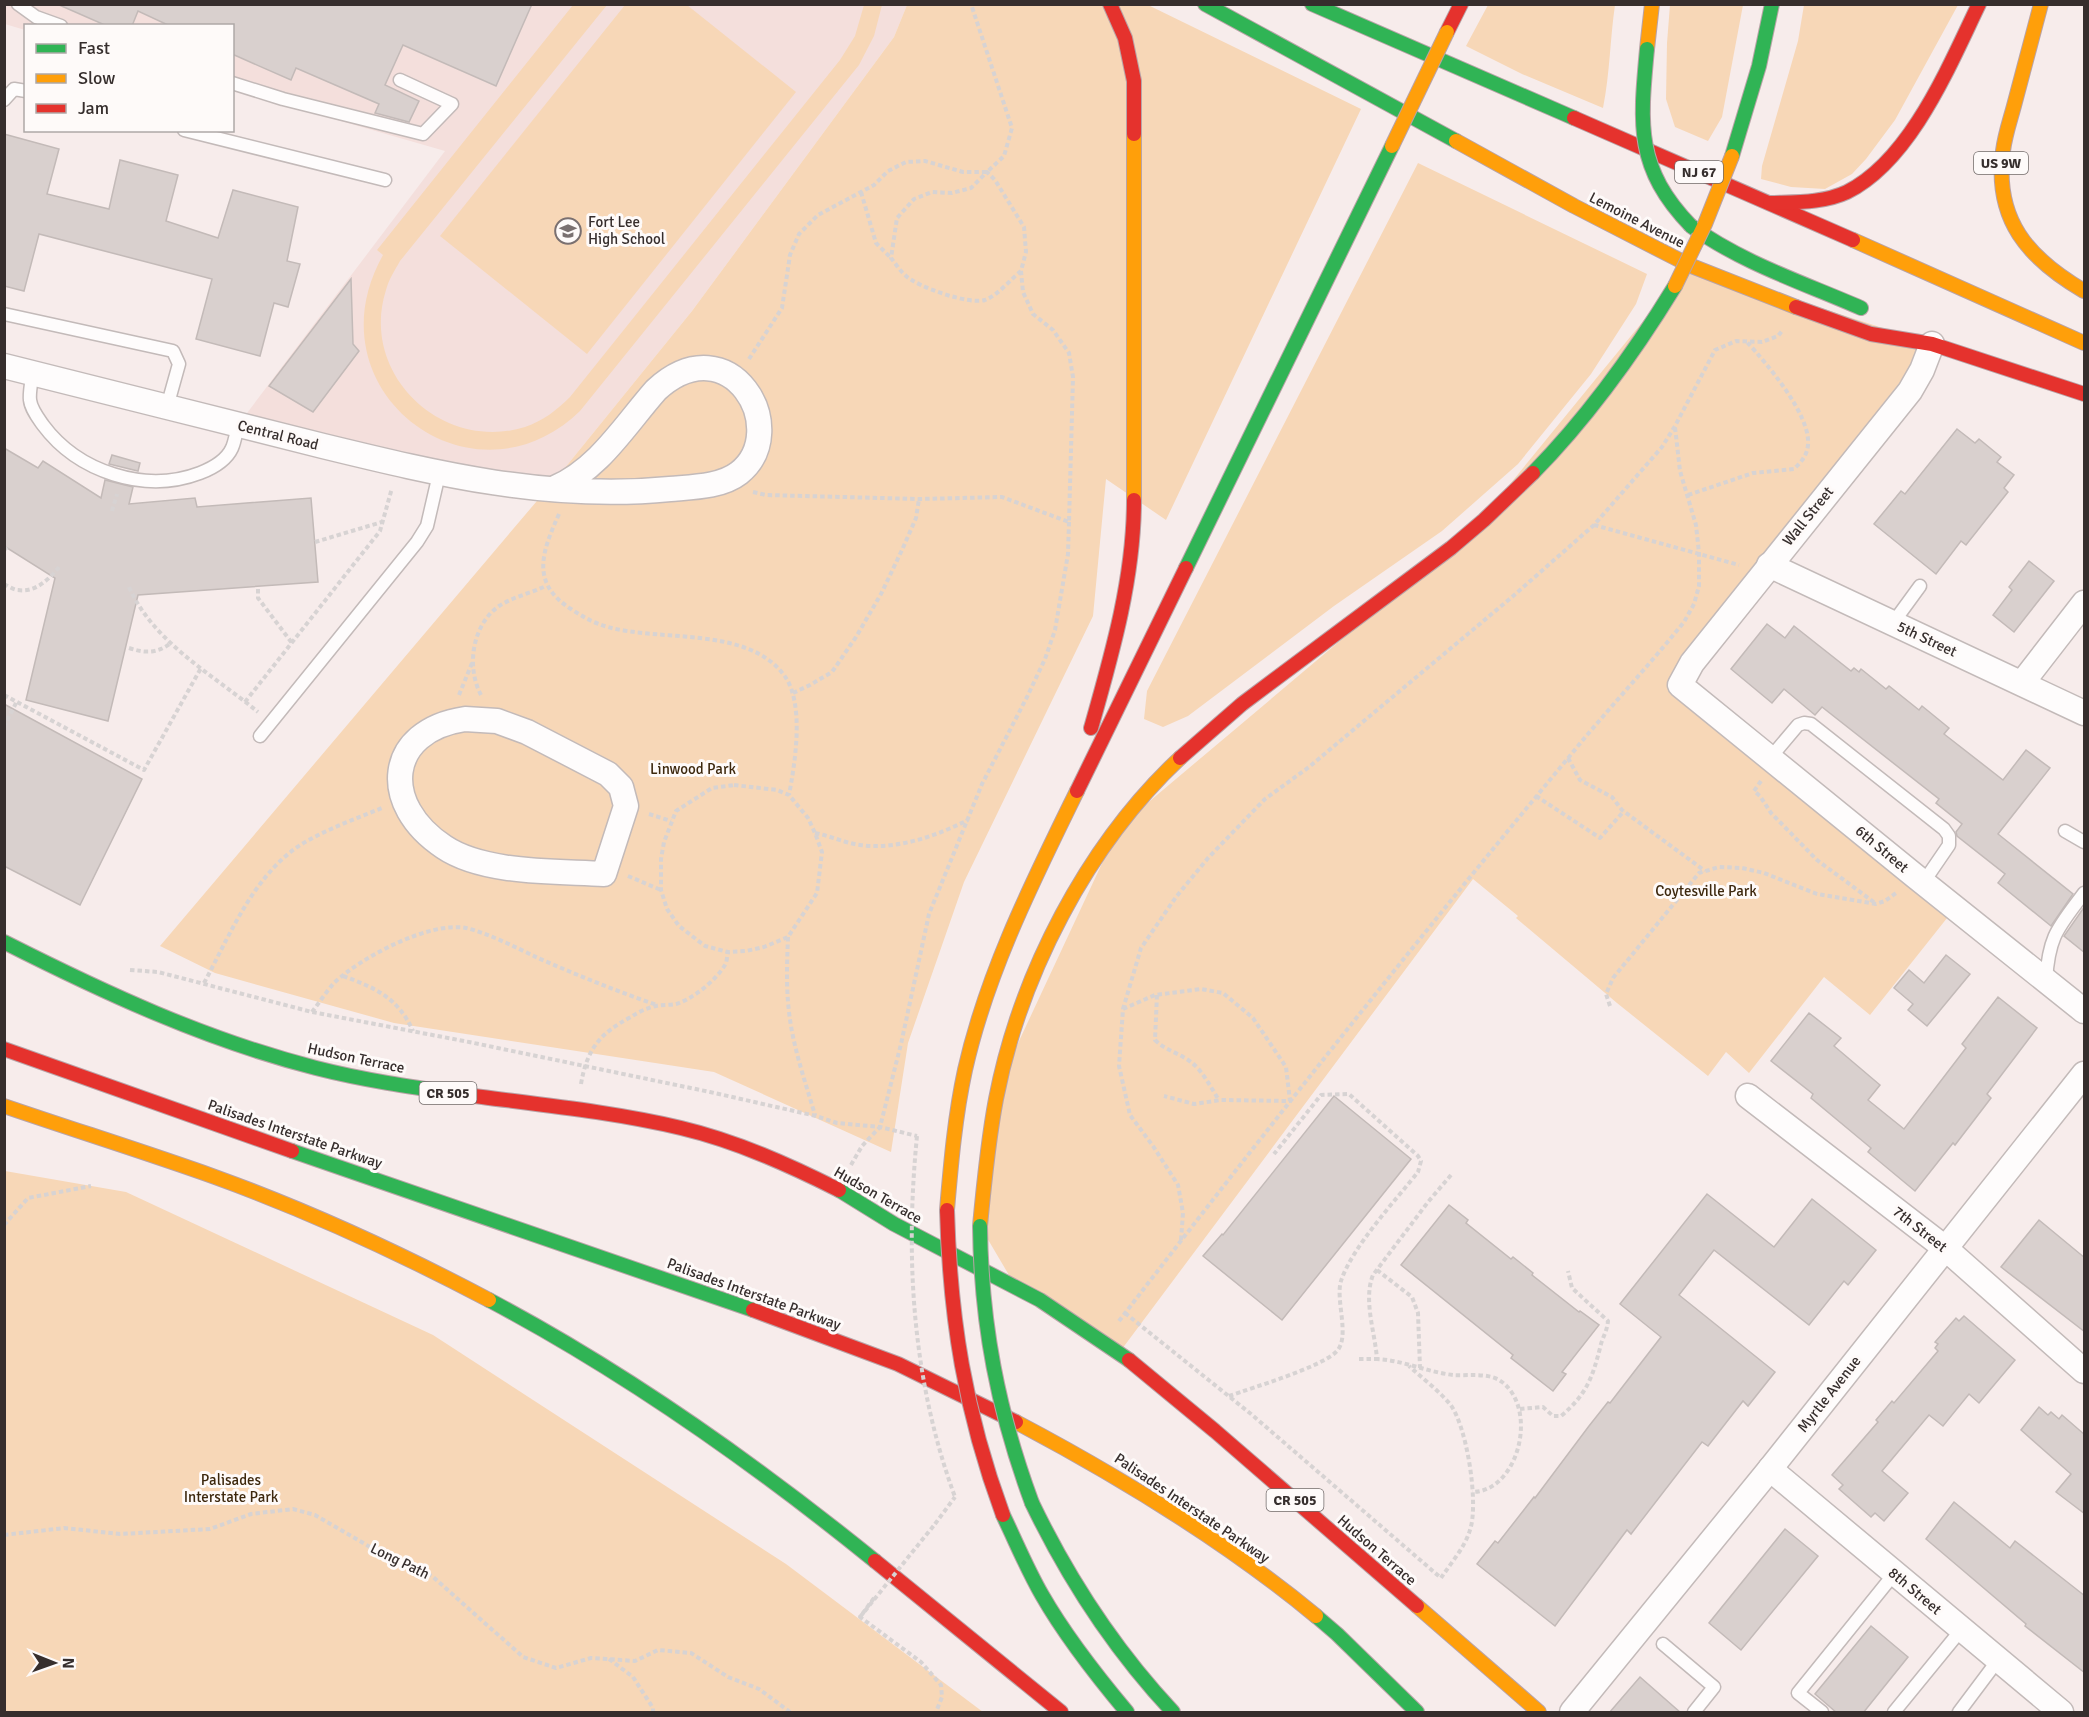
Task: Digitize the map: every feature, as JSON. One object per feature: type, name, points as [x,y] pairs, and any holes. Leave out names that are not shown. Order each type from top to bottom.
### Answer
[{"type":"main road","points":[[1066,813],[1109,665],[1130,567],[1134,519],[1134,81],[1125,38],[1110,4]]},
{"type":"main road","name":"Lemoine Avenue","points":[[1205,4],[1574,206],[1674,258],[1750,290],[1871,334],[1932,344],[2085,394]]},
{"type":"main road","name":"NJ 67","points":[[1312,4],[2085,343]]},
{"type":"main road","points":[[1127,1713],[1090,1667],[1028,1569],[1003,1515],[976,1438],[958,1359],[950,1287],[949,1176],[965,1071],[977,1026],[1005,945],[1066,813],[1461,4]]},
{"type":"main road","points":[[1652,4],[1642,132],[1647,159],[1665,198],[1691,226],[1709,239],[1752,261],[1876,314]]},
{"type":"main road","points":[[1173,1713],[1137,1674],[1098,1622],[1068,1575],[1032,1503],[1011,1442],[991,1363],[981,1288],[980,1226],[987,1139],[1011,1033],[1057,924],[1087,873],[1114,834],[1159,780],[1221,722],[1452,547],[1514,492],[1569,435],[1605,392],[1648,331],[1675,286],[1705,224],[1732,156],[1760,66],[1772,4]]},
{"type":"main road","points":[[1770,203],[1834,197],[1853,189],[1875,175],[1909,132],[1948,65],[1979,4]]},
{"type":"main road","name":"US 9W","points":[[2041,4],[2003,149],[2001,166],[2003,198],[2012,223],[2027,247],[2050,270],[2085,291]]},
{"type":"main road","points":[[1895,324],[1932,344]]},
{"type":"main road","name":"Hudson Terrace","points":[[4,942],[145,1010],[199,1031],[289,1060],[345,1076],[379,1082],[661,1124],[738,1145],[838,1189],[894,1224],[1032,1296],[1103,1342],[1159,1384],[1215,1431],[1539,1713]]},
{"type":"main road","name":"Palisades Interstate Parkway","points":[[4,1049],[167,1108],[813,1331],[898,1364],[944,1385],[1030,1428],[1097,1466],[1158,1502],[1225,1547],[1337,1634],[1417,1713]]},
{"type":"main road","points":[[5,1106],[215,1177],[311,1214],[447,1278],[536,1326],[636,1386],[748,1463],[828,1524],[1061,1713]]},
{"type":"street","name":"Wall Street","points":[[1680,685],[1692,663],[1910,391],[1932,344]]},
{"type":"street","name":"Central Road","points":[[4,366],[238,426],[439,474],[596,493],[659,490],[708,484],[739,473],[751,458],[758,439],[758,420],[753,402],[744,386],[731,375]]},
{"type":"street","points":[[563,489],[591,465],[664,382],[681,373],[698,369],[715,369],[731,375]]},
{"type":"street","name":"5th Street","points":[[1766,569],[1893,623],[2085,713]]},
{"type":"street","points":[[2022,683],[2085,603]]},
{"type":"street","name":"6th Street","points":[[1680,685],[1919,880],[2085,1011]]},
{"type":"street","points":[[465,719],[497,721],[527,732],[608,774],[621,787],[626,806],[604,874],[491,865],[444,848],[428,834],[416,821],[402,799],[399,780],[401,765],[410,748],[422,735],[448,721],[465,719]]},
{"type":"street","name":"Myrtle Avenue","points":[[1572,1713],[2085,1074]]},
{"type":"street","name":"7th Street","points":[[1748,1096],[1945,1248],[2085,1371]]},
{"type":"street","name":"8th Street","points":[[1770,1469],[2061,1713]]},
{"type":"lane","points":[[18,4],[36,17],[55,24]]},
{"type":"lane","points":[[234,83],[283,99],[423,134],[452,104],[400,80]]},
{"type":"lane","points":[[4,100],[14,89],[24,91]]},
{"type":"lane","points":[[192,132],[385,180]]},
{"type":"lane","points":[[4,314],[173,351],[179,364],[167,407]]},
{"type":"lane","points":[[32,373],[30,401],[50,434],[79,459],[98,469],[136,480],[150,482],[170,480],[193,475],[216,466],[232,449],[238,426]]},
{"type":"lane","points":[[260,736],[417,542],[427,526],[439,474]]},
{"type":"lane","points":[[1893,623],[1920,586]]},
{"type":"lane","points":[[1772,758],[1798,725],[1811,724],[1944,829],[1949,845],[1919,880]]},
{"type":"lane","points":[[2065,831],[2085,842]]},
{"type":"lane","points":[[2046,980],[2047,957],[2052,939],[2085,893]]},
{"type":"lane","points":[[1822,1713],[1798,1693],[1894,1574]]},
{"type":"lane","points":[[1894,1713],[1961,1630]]},
{"type":"lane","points":[[1663,1644],[1714,1688],[1694,1713]]},
{"type":"lane","points":[[1959,1713],[1998,1660]]},
{"type":"path","points":[[891,258],[897,218],[914,199],[932,192],[952,193],[971,188],[1004,156],[1012,128],[971,4]]},
{"type":"path","points":[[731,375],[741,370],[751,358],[782,308],[790,255],[799,234],[818,215],[874,185],[888,171],[906,162],[926,161],[963,172],[987,172],[995,180],[1024,227],[1026,252],[1021,271],[1023,292],[1033,314],[1053,330],[1069,353],[1073,377],[1068,554],[1055,630],[1045,659],[982,784],[929,914],[901,1044],[880,1127],[861,1146],[838,1189]]},
{"type":"path","points":[[861,192],[876,243],[907,277],[928,289],[957,298],[984,300],[1002,289],[1021,271]]},
{"type":"path","points":[[1181,1240],[1183,1213],[1178,1185],[1130,1115],[1119,1066],[1123,1009],[1141,948],[1176,897],[1208,858],[1265,799],[1326,753],[1594,525],[1662,447],[1715,350],[1736,341],[1762,342],[1778,336],[1784,328]]},
{"type":"path","points":[[1688,495],[1753,473],[1794,469],[1805,457],[1808,444],[1801,416],[1763,360],[1747,342]]},
{"type":"path","points":[[1103,1342],[1290,1101],[1536,796],[1684,622],[1694,604],[1699,586],[1699,553],[1696,525],[1680,471],[1675,426]]},
{"type":"path","points":[[245,702],[380,531],[397,464]]},
{"type":"path","points":[[708,484],[766,495],[919,499],[1002,497],[1069,522]]},
{"type":"path","points":[[563,489],[543,555],[546,586],[556,599],[595,623],[610,628],[737,644],[767,660],[784,675],[793,693],[796,720],[793,772],[789,795]]},
{"type":"path","points":[[793,693],[832,672],[856,637],[881,594],[911,529],[916,518],[919,499]]},
{"type":"path","points":[[315,542],[383,522]]},
{"type":"path","points":[[1594,525],[1766,569]]},
{"type":"path","points":[[4,584],[18,590],[33,588],[48,581],[60,566]]},
{"type":"path","points":[[497,721],[479,691],[473,668],[473,646],[486,619],[498,607],[546,586]]},
{"type":"path","points":[[129,587],[136,603],[150,622],[171,643],[271,723]]},
{"type":"path","points":[[258,589],[258,597],[291,643]]},
{"type":"path","points":[[129,648],[153,652],[171,643]]},
{"type":"path","points":[[448,721],[473,659]]},
{"type":"path","points":[[4,694],[144,770],[201,668]]},
{"type":"path","points":[[4,727],[17,701]]},
{"type":"path","points":[[1568,758],[1580,780],[1612,797],[1624,811],[1705,871]]},
{"type":"path","points":[[788,937],[764,947],[728,952],[705,946],[679,926],[667,909],[661,890],[661,859],[664,842],[676,811],[712,788],[734,785],[761,787],[789,795],[816,833],[822,852],[817,893],[788,937],[787,967],[789,1012],[796,1048],[816,1116]]},
{"type":"path","points":[[1754,791],[1771,813],[1817,860],[1876,904]]},
{"type":"path","points":[[1536,796],[1600,838],[1624,811]]},
{"type":"path","points":[[204,983],[241,914],[261,884],[284,857],[313,839],[368,814]]},
{"type":"path","points":[[816,833],[860,845],[887,845],[914,841],[944,832],[968,820]]},
{"type":"path","points":[[1610,1006],[1606,994],[1613,978],[1700,873],[1719,867],[1742,868],[1764,873],[1817,894],[1876,904],[1919,880]]},
{"type":"path","points":[[604,874],[620,873],[661,890]]},
{"type":"path","points":[[312,1012],[332,985],[370,956],[429,930],[465,928],[505,943],[602,987],[657,1005]]},
{"type":"path","points":[[576,1110],[584,1065],[593,1048],[608,1031],[657,1005],[678,1004],[709,983],[725,965],[728,952]]},
{"type":"path","points":[[123,970],[158,972],[312,1012],[584,1065],[816,1116],[837,1123],[880,1127],[917,1136],[910,1220],[915,1326],[935,1438],[955,1497],[860,1617],[921,1662],[941,1685],[942,1697],[936,1713]]},
{"type":"path","points":[[343,976],[393,1000],[413,1032]]},
{"type":"path","points":[[1123,1009],[1157,995],[1201,989],[1223,993],[1253,1018],[1286,1067],[1290,1101]]},
{"type":"path","points":[[1157,995],[1155,1040],[1162,1047],[1191,1062],[1219,1100]]},
{"type":"path","points":[[1229,1396],[1312,1365],[1336,1352],[1342,1341],[1339,1296],[1343,1276],[1358,1249],[1418,1172],[1421,1161],[1349,1094],[1321,1095],[1274,1154]]},
{"type":"path","points":[[1164,1096],[1194,1104],[1219,1100],[1290,1101]]},
{"type":"path","points":[[1377,1359],[1368,1286],[1377,1270],[1451,1175]]},
{"type":"path","points":[[4,1225],[28,1198],[91,1186]]},
{"type":"path","points":[[1377,1270],[1412,1297],[1418,1313],[1420,1368]]},
{"type":"path","points":[[1520,1409],[1544,1407],[1553,1416],[1561,1416],[1582,1396],[1597,1361],[1608,1321],[1572,1288],[1568,1271]]},
{"type":"path","points":[[1125,1313],[1229,1396],[1441,1578],[1470,1530],[1472,1492],[1470,1462],[1462,1432],[1451,1405],[1408,1366]]},
{"type":"path","points":[[1359,1359],[1377,1359],[1452,1375],[1486,1376],[1500,1380],[1509,1389],[1519,1404],[1522,1417],[1520,1444],[1509,1470],[1490,1489],[1472,1492]]},
{"type":"path","name":"Long Path","points":[[4,1535],[64,1528],[120,1534],[210,1529],[250,1514],[293,1509],[315,1515],[370,1547],[432,1576],[523,1657],[556,1668],[591,1658],[634,1661],[657,1650],[691,1653],[728,1677],[759,1689],[790,1713]]},
{"type":"path","points":[[608,1659],[633,1677],[653,1708],[653,1713]]},
{"type":"shaded area","name":"Fort Lee High School","points":[[4,5],[907,5],[894,37],[692,311],[564,469],[541,487],[238,425],[445,151],[234,90],[234,24],[24,24],[24,30],[5,24]]},
{"type":"green space","points":[[573,5],[607,5],[400,261],[386,290],[381,321],[385,350],[396,377],[414,400],[437,417],[464,428],[494,432],[525,427],[549,415],[570,397],[840,60],[855,36],[864,5],[882,5],[874,36],[859,65],[580,411],[538,440],[493,450],[451,443],[413,423],[384,392],[367,351],[365,305],[383,255],[377,250]]},
{"type":"green space","points":[[625,5],[687,5],[796,92],[587,354],[440,236]]},
{"type":"green space","name":"Linwood Park","points":[[907,5],[1148,5],[1361,109],[1166,520],[1106,479],[1093,616],[964,882],[908,1043],[891,1152],[714,1072],[394,1023],[215,973],[160,946],[564,469],[692,311],[894,37]]},
{"type":"green space","points":[[1488,5],[1615,5],[1603,108],[1522,74],[1466,46]]},
{"type":"green space","points":[[1670,5],[1743,5],[1722,117],[1708,141],[1675,127],[1666,99]]},
{"type":"green space","points":[[1804,5],[1958,5],[1895,120],[1852,174],[1825,189],[1791,187],[1761,179],[1762,166],[1798,41]]},
{"type":"green space","points":[[1418,163],[1647,274],[1636,304],[1591,374],[1518,464],[1442,531],[1334,606],[1188,716],[1163,727],[1144,719],[1147,691]]},
{"type":"green space","name":"Coytesville Park","points":[[1689,265],[1932,344],[1680,685],[1955,908],[1870,1015],[1824,977],[1749,1073],[1726,1052],[1708,1076],[1617,1003],[1473,879],[1119,1353],[1016,1287],[980,1226],[998,1086],[1119,827],[1474,528]]},
{"type":"green space","name":"Palisades Interstate Park","points":[[5,1171],[126,1192],[433,1335],[786,1564],[983,1712],[5,1712]]},
{"type":"building","points":[[57,4],[532,4],[496,86],[403,45],[385,85],[419,101],[409,122],[375,113],[379,104],[296,68],[291,80],[234,55],[234,24],[166,24],[138,11],[133,24],[102,24]]},
{"type":"building","points":[[4,134],[59,149],[47,194],[109,209],[120,160],[178,175],[166,221],[218,238],[233,190],[298,207],[287,261],[300,264],[288,307],[274,303],[260,356],[196,339],[212,279],[39,234],[24,291],[4,286]]},
{"type":"building","points":[[351,279],[353,344],[359,351],[313,412],[269,386]]},
{"type":"building","points":[[1957,429],[1975,443],[1979,439],[2001,457],[1997,462],[2014,475],[2004,488],[2008,492],[1966,545],[1961,541],[1936,574],[1874,524],[1901,491],[1905,494]]},
{"type":"building","points":[[4,448],[38,468],[43,461],[101,498],[105,480],[133,487],[129,504],[195,498],[197,507],[311,498],[318,582],[138,595],[108,721],[26,700],[55,578],[4,546]]},
{"type":"building","points":[[112,455],[140,463],[138,471],[109,464]]},
{"type":"building","points":[[2029,561],[2054,581],[2014,632],[1993,615],[2012,590],[2009,587]]},
{"type":"building","points":[[1767,624],[1785,638],[1794,626],[1851,671],[1854,668],[1859,672],[1861,669],[1886,689],[1889,686],[1919,710],[1922,706],[1949,728],[1944,734],[2003,780],[2026,750],[2050,768],[1998,834],[2073,894],[2051,926],[1998,883],[2005,874],[1957,836],[1956,832],[1962,824],[1936,803],[1939,799],[1822,707],[1815,715],[1784,689],[1772,703],[1731,669]]},
{"type":"building","points":[[4,704],[142,779],[80,905],[4,866]]},
{"type":"building","points":[[2085,906],[2085,953],[2064,936]]},
{"type":"building","points":[[1946,955],[1970,974],[1927,1026],[1908,1010],[1913,1004],[1894,988],[1909,970],[1924,983]]},
{"type":"building","points":[[1998,997],[2037,1028],[1987,1094],[1991,1098],[1955,1145],[1953,1143],[1915,1191],[1868,1152],[1871,1148],[1811,1098],[1813,1094],[1771,1061],[1809,1013],[1841,1038],[1834,1046],[1880,1085],[1868,1100],[1904,1129],[1966,1048],[1962,1044]]},
{"type":"building","points":[[1334,1096],[1411,1159],[1282,1320],[1203,1256],[1223,1235]]},
{"type":"building","points":[[1707,1194],[1774,1247],[1812,1199],[1876,1250],[1848,1285],[1844,1281],[1809,1325],[1714,1250],[1679,1295],[1775,1372],[1748,1406],[1743,1401],[1708,1446],[1702,1442],[1631,1534],[1627,1530],[1555,1626],[1477,1564],[1495,1541],[1498,1543],[1535,1498],[1589,1426],[1608,1402],[1610,1403],[1661,1337],[1620,1304]]},
{"type":"building","points":[[1449,1205],[1468,1220],[1466,1223],[1511,1259],[1513,1257],[1533,1273],[1532,1275],[1599,1325],[1562,1372],[1566,1374],[1553,1391],[1511,1358],[1513,1355],[1401,1265]]},
{"type":"building","points":[[2039,1220],[2085,1258],[2085,1332],[2001,1267]]},
{"type":"building","points":[[1964,1316],[2015,1360],[1979,1403],[1969,1394],[1943,1426],[1929,1415],[1882,1471],[1908,1493],[1884,1521],[1875,1513],[1871,1517],[1839,1489],[1843,1485],[1832,1475],[1878,1422],[1876,1420],[1892,1401],[1894,1403],[1938,1351],[1935,1348],[1938,1344],[1935,1342],[1956,1318],[1959,1321]]},
{"type":"building","points":[[2039,1407],[2048,1415],[2051,1412],[2059,1419],[2062,1415],[2085,1435],[2085,1514],[2056,1492],[2071,1474],[2021,1430]]},
{"type":"building","points":[[1954,1502],[2010,1548],[2015,1541],[2085,1596],[2085,1673],[2025,1626],[2026,1624],[1926,1539]]},
{"type":"building","points":[[1785,1529],[1818,1556],[1741,1650],[1709,1623]]},
{"type":"building","points":[[1871,1626],[1908,1657],[1863,1713],[1837,1713],[1815,1694]]},
{"type":"building","points":[[1640,1677],[1681,1713],[1609,1713]]},
{"type":"traffic: fast","points":[[1205,4],[1456,141]]},
{"type":"traffic: fast","points":[[1312,4],[1574,118]]},
{"type":"traffic: fast","points":[[1732,156],[1759,66],[1772,4]]},
{"type":"traffic: fast","points":[[1647,49],[1643,100],[1645,144],[1660,184],[1673,205],[1691,226]]},
{"type":"traffic: fast","points":[[1186,568],[1392,146]]},
{"type":"traffic: fast","points":[[1691,226],[1752,262],[1861,308]]},
{"type":"traffic: fast","points":[[1533,473],[1573,430],[1609,384],[1675,286]]},
{"type":"traffic: fast","points":[[4,942],[118,997],[235,1044],[334,1072],[459,1094]]},
{"type":"traffic: fast","points":[[292,1151],[753,1310]]},
{"type":"traffic: fast","points":[[839,1190],[894,1224],[1040,1300],[1129,1360]]},
{"type":"traffic: fast","points":[[980,1226],[984,1298],[994,1367],[1010,1435],[1032,1503]]},
{"type":"traffic: fast","points":[[489,1300],[591,1358],[688,1421],[783,1489],[875,1561]]},
{"type":"traffic: fast","points":[[1032,1503],[1061,1559],[1094,1613],[1131,1664],[1173,1712]]},
{"type":"traffic: fast","points":[[1003,1515],[1051,1611],[1127,1712]]},
{"type":"traffic: fast","points":[[1316,1616],[1417,1712]]},
{"type":"traffic: slow","points":[[1647,49],[1652,4]]},
{"type":"traffic: slow","points":[[2041,4],[2004,145],[2002,175],[2004,197],[2010,217],[2031,250],[2046,265],[2084,291]]},
{"type":"traffic: slow","points":[[1392,146],[1447,32]]},
{"type":"traffic: slow","points":[[1134,134],[1134,500]]},
{"type":"traffic: slow","points":[[1456,141],[1574,206],[1689,265],[1796,307]]},
{"type":"traffic: slow","points":[[1675,286],[1705,224],[1732,156]]},
{"type":"traffic: slow","points":[[1853,240],[2084,343]]},
{"type":"traffic: slow","points":[[980,1226],[988,1146],[996,1099],[1007,1052],[1040,960],[1087,871],[1146,793],[1180,758]]},
{"type":"traffic: slow","points":[[947,1210],[959,1105],[974,1034],[1013,928],[1077,791]]},
{"type":"traffic: slow","points":[[4,1106],[250,1190],[388,1249],[489,1300]]},
{"type":"traffic: slow","points":[[1016,1422],[1095,1465],[1209,1536],[1316,1616]]},
{"type":"traffic: slow","points":[[1417,1606],[1539,1712]]},
{"type":"traffic: jam","points":[[1110,4],[1125,38],[1134,81],[1134,134]]},
{"type":"traffic: jam","points":[[1447,32],[1461,4]]},
{"type":"traffic: jam","points":[[1770,203],[1809,201],[1838,196],[1870,177],[1890,158],[1926,109],[1979,4]]},
{"type":"traffic: jam","points":[[1574,118],[1853,240]]},
{"type":"traffic: jam","points":[[1796,307],[1871,334],[1932,344],[2084,394]]},
{"type":"traffic: jam","points":[[1180,758],[1242,704],[1451,548],[1533,473]]},
{"type":"traffic: jam","points":[[1091,728],[1114,644],[1126,587],[1134,500]]},
{"type":"traffic: jam","points":[[1077,791],[1186,568]]},
{"type":"traffic: jam","points":[[4,1049],[292,1151]]},
{"type":"traffic: jam","points":[[459,1094],[599,1112],[702,1133],[762,1154],[839,1190]]},
{"type":"traffic: jam","points":[[947,1210],[952,1289],[962,1365],[979,1439],[1003,1515]]},
{"type":"traffic: jam","points":[[753,1310],[898,1364],[1016,1422]]},
{"type":"traffic: jam","points":[[1129,1360],[1215,1431],[1417,1606]]},
{"type":"traffic: jam","points":[[875,1561],[1061,1712]]},
{"type":"place","name":"Fort Lee High School","points":[[568,231]]}]
